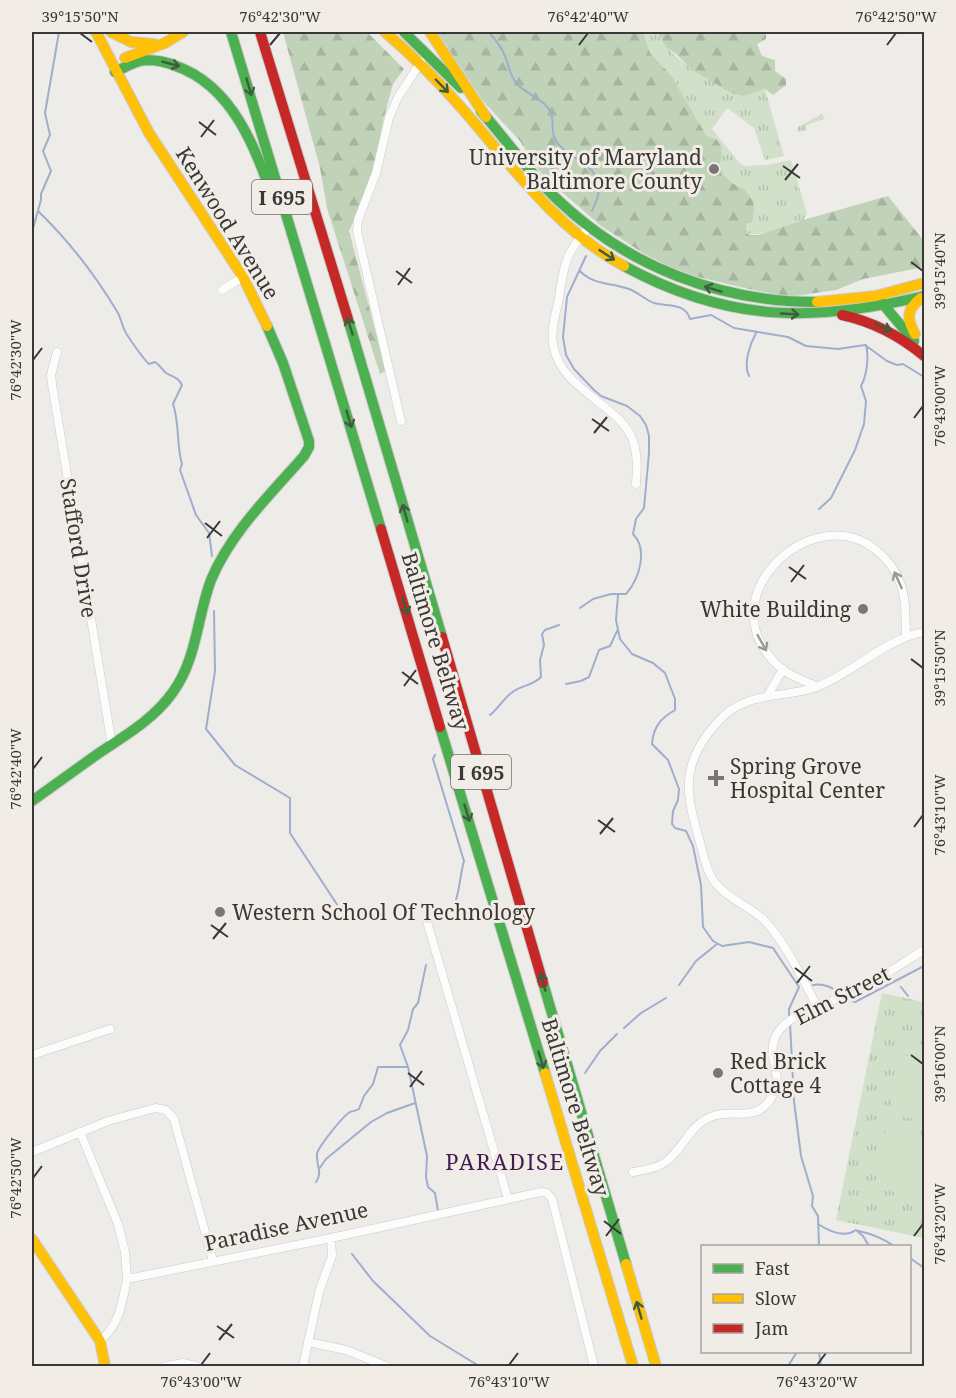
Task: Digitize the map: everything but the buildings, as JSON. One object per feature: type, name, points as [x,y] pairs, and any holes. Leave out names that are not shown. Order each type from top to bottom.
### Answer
[{"type":"main road","name":"Kenwood Avenue","points":[[32,801],[150,717],[175,689],[183,677],[194,649],[210,582],[227,549],[248,519],[304,456],[309,447],[309,441],[280,355],[261,311],[243,277],[149,133],[96,32]]},
{"type":"main road","name":"Kenwood Avenue","points":[[101,32],[113,68]]},
{"type":"main road","points":[[111,32],[136,44],[165,43]]},
{"type":"main road","points":[[113,68],[183,32]]},
{"type":"main road","name":"Baltimore Beltway","points":[[231,32],[633,1366]]},
{"type":"main road","name":"Baltimore Beltway","points":[[260,32],[354,340],[656,1366]]},
{"type":"main road","points":[[385,32],[453,98],[552,212],[581,237],[640,275],[691,296],[747,310],[833,314],[884,306],[924,296]]},
{"type":"main road","points":[[404,32],[428,54],[486,117],[544,185],[588,227],[646,264],[695,284],[724,292],[750,298],[802,302],[876,296],[924,283]]},
{"type":"main road","points":[[430,32],[486,117]]},
{"type":"main road","points":[[113,68],[141,61],[175,64],[204,80],[227,103],[246,132],[261,165],[327,347]]},
{"type":"main road","points":[[876,296],[924,353]]},
{"type":"main road","points":[[924,296],[913,304],[907,315],[908,322],[924,353]]},
{"type":"main road","points":[[833,314],[867,320],[883,326],[924,353]]},
{"type":"main road","points":[[32,1239],[100,1341],[105,1366]]},
{"type":"street","points":[[401,421],[357,231],[358,220],[376,173],[389,118],[398,97],[428,54]]},
{"type":"street","points":[[588,227],[566,262],[554,322],[553,345],[568,376],[617,419],[631,436],[637,454],[636,484]]},
{"type":"street","points":[[222,290],[243,277]]},
{"type":"street","name":"Stafford Drive","points":[[57,352],[51,375],[52,384],[112,745]]},
{"type":"street","points":[[817,687],[794,677],[770,657],[754,625],[754,599],[765,576],[784,555],[797,546],[821,538],[849,536],[870,546],[882,555],[900,583],[904,596],[906,637]]},
{"type":"street","points":[[817,1006],[786,950],[764,920],[732,898],[714,881],[705,860],[689,796],[688,782],[694,755],[711,729],[733,708],[747,700],[817,687],[906,637],[924,632]]},
{"type":"street","points":[[768,695],[783,669]]},
{"type":"street","points":[[428,925],[508,1199]]},
{"type":"street","name":"Elm Street","points":[[633,1172],[663,1164],[695,1128],[711,1116],[753,1113],[767,1105],[778,1082],[772,1045],[785,1024],[817,1006],[844,996],[924,950]]},
{"type":"street","points":[[32,1055],[110,1029]]},
{"type":"street","points":[[32,1152],[80,1132],[155,1108],[161,1108],[171,1114],[213,1261]]},
{"type":"street","points":[[80,1132],[118,1224],[124,1246],[126,1279],[117,1320],[109,1334],[100,1341]]},
{"type":"street","name":"Paradise Avenue","points":[[126,1279],[546,1193],[552,1198],[594,1366]]},
{"type":"street","points":[[303,1366],[319,1292],[332,1256],[331,1238]]},
{"type":"street","points":[[308,1342],[346,1350],[386,1366]]},
{"type":"street","points":[[167,1366],[183,1363],[196,1366]]},
{"type":"green space","points":[[283,32],[367,32],[404,69],[393,84],[383,121],[374,174],[349,231],[386,371],[380,374],[327,208],[320,168]]},
{"type":"green space","name":"University of Maryland Baltimore County","points":[[437,32],[643,32],[650,53],[671,75],[706,135],[717,140],[721,146],[720,164],[724,175],[732,183],[745,190],[753,201],[752,223],[747,223],[745,232],[758,235],[888,196],[924,241],[924,267],[863,279],[836,290],[794,296],[749,289],[698,277],[670,267],[601,226],[547,179],[520,141],[483,101]]},
{"type":"green space","points":[[643,32],[657,32],[664,44],[684,63],[744,96],[765,89],[784,156],[765,160],[754,128],[727,108],[712,129],[744,166],[791,160],[807,214],[803,220],[764,233],[744,232],[753,201],[745,190],[732,183],[724,175],[720,164],[721,146],[717,140],[706,135],[671,75],[650,53]]},
{"type":"green space","points":[[657,32],[761,32],[766,35],[766,39],[757,44],[762,56],[775,60],[775,71],[786,79],[786,85],[773,95],[765,89],[744,96],[731,93],[691,69],[667,48]]},
{"type":"green space","points":[[822,114],[825,119],[806,125],[807,130],[797,132],[798,127]]},
{"type":"green space","points":[[882,993],[924,1002],[924,1238],[836,1220]]},
{"type":"green space","points":[[901,1054],[924,1059],[924,1121],[889,1114]]},
{"type":"green space","points":[[886,1129],[924,1136],[924,1198],[874,1188]]},
{"type":"waterway","points":[[32,232],[41,194],[51,171],[43,151],[50,135],[45,113],[59,32]]},
{"type":"waterway","points":[[489,32],[503,51],[512,77],[517,84],[548,108],[552,116],[554,136],[559,145],[594,173],[598,192],[592,211]]},
{"type":"waterway","points":[[38,211],[91,272],[118,313],[126,334],[144,358],[149,364],[157,363],[182,385],[173,404],[182,464],[180,470],[196,515],[209,533],[212,556]]},
{"type":"waterway","points":[[580,608],[593,599],[611,594],[626,594],[635,580],[641,555],[638,540],[633,534],[636,519],[644,508],[649,453],[649,436],[640,416],[627,406],[601,396],[574,369],[566,355],[563,337],[567,297],[586,256]]},
{"type":"waterway","points":[[580,271],[591,279],[632,290],[654,303],[680,308],[688,314],[690,319],[711,315],[734,328],[788,337],[806,346],[838,349],[865,345],[887,361],[897,365],[903,364],[924,377]]},
{"type":"waterway","points":[[749,376],[747,360],[756,333]]},
{"type":"waterway","points":[[819,509],[831,498],[855,450],[864,424],[866,401],[861,386],[867,366],[866,345]]},
{"type":"waterway","points":[[618,595],[616,620],[620,639],[632,654],[653,663],[665,673],[675,699],[675,710],[659,724],[652,744],[668,760],[679,789],[672,824],[675,828],[686,831],[693,846],[701,885],[703,927],[713,941],[722,946],[749,942],[773,948],[799,987],[789,1009],[789,1017]]},
{"type":"waterway","points":[[214,611],[215,671],[206,729],[235,765],[290,798],[290,833],[342,912]]},
{"type":"waterway","points":[[490,715],[510,693],[541,677],[540,660],[544,645],[542,634],[545,630],[559,625]]},
{"type":"waterway","points":[[566,684],[589,677],[599,650],[610,646],[617,631]]},
{"type":"waterway","points":[[435,755],[433,759],[464,861],[455,903]]},
{"type":"waterway","points":[[679,985],[696,961],[717,944]]},
{"type":"waterway","points":[[426,965],[418,1003],[413,1009],[408,1030],[400,1045],[408,1067],[427,1156],[428,1187],[435,1193],[438,1211]]},
{"type":"waterway","points":[[813,985],[830,987],[855,1002],[924,966]]},
{"type":"waterway","points":[[901,987],[908,996]]},
{"type":"waterway","points":[[624,1028],[641,1013],[666,998]]},
{"type":"waterway","points":[[790,1023],[794,1101],[801,1156],[813,1196],[812,1206],[818,1216],[819,1245]]},
{"type":"waterway","points":[[585,1073],[600,1051],[617,1034]]},
{"type":"waterway","points":[[316,1182],[319,1175],[318,1150],[342,1119],[350,1112],[359,1109],[364,1096],[373,1084],[378,1067],[408,1067]]},
{"type":"waterway","points":[[319,1169],[326,1159],[371,1122],[387,1113],[415,1103]]},
{"type":"waterway","points":[[818,1224],[837,1233],[846,1234],[856,1230],[864,1232],[892,1245]]},
{"type":"waterway","points":[[856,1230],[868,1245]]},
{"type":"waterway","points":[[352,1254],[373,1281],[430,1336],[479,1366]]},
{"type":"waterway","points":[[911,1259],[924,1268]]},
{"type":"waterway","points":[[788,1366],[796,1353]]},
{"type":"waterway","points":[[819,1353],[821,1366]]},
{"type":"traffic: fast","points":[[231,32],[381,529]]},
{"type":"traffic: fast","points":[[404,32],[461,88]]},
{"type":"traffic: fast","points":[[115,72],[133,63],[149,60],[172,65],[196,75],[213,88],[240,122],[259,161],[274,202]]},
{"type":"traffic: fast","points":[[481,111],[548,191],[586,224],[615,245],[646,262],[711,287],[746,296],[817,302]]},
{"type":"traffic: fast","points":[[624,266],[699,298],[735,307],[771,312],[844,311],[924,296]]},
{"type":"traffic: fast","points":[[882,303],[914,341]]},
{"type":"traffic: fast","points":[[348,319],[442,637]]},
{"type":"traffic: fast","points":[[32,801],[139,726],[173,692],[192,652],[206,594],[219,562],[240,530],[304,456],[309,447],[283,363],[267,326]]},
{"type":"traffic: fast","points":[[440,727],[545,1073]]},
{"type":"traffic: fast","points":[[543,983],[626,1264]]},
{"type":"traffic: slow","points":[[96,32],[149,133],[243,277],[267,326]]},
{"type":"traffic: slow","points":[[111,32],[131,42],[154,44]]},
{"type":"traffic: slow","points":[[125,58],[165,43],[183,32]]},
{"type":"traffic: slow","points":[[385,32],[447,92],[520,177],[558,217],[578,235],[624,266]]},
{"type":"traffic: slow","points":[[430,32],[486,117]]},
{"type":"traffic: slow","points":[[817,302],[876,296],[924,283]]},
{"type":"traffic: slow","points":[[915,334],[909,314],[921,298]]},
{"type":"traffic: slow","points":[[545,1073],[633,1366]]},
{"type":"traffic: slow","points":[[32,1239],[100,1341],[105,1366]]},
{"type":"traffic: slow","points":[[626,1264],[656,1366]]},
{"type":"traffic: jam","points":[[260,32],[348,319]]},
{"type":"traffic: jam","points":[[842,315],[886,330],[924,356]]},
{"type":"traffic: jam","points":[[381,529],[440,727]]},
{"type":"traffic: jam","points":[[442,637],[543,983]]},
{"type":"place","name":"University of Maryland Baltimore County","points":[[714,169]]},
{"type":"place","name":"White Building","points":[[863,609]]},
{"type":"place","name":"Spring Grove Hospital Center","points":[[716,778]]},
{"type":"place","name":"Western School Of Technology","points":[[220,912]]},
{"type":"place","name":"Red Brick Cottage 4","points":[[718,1073]]},
{"type":"district","name":"PARADISE","points":[[505,1161]]}]
